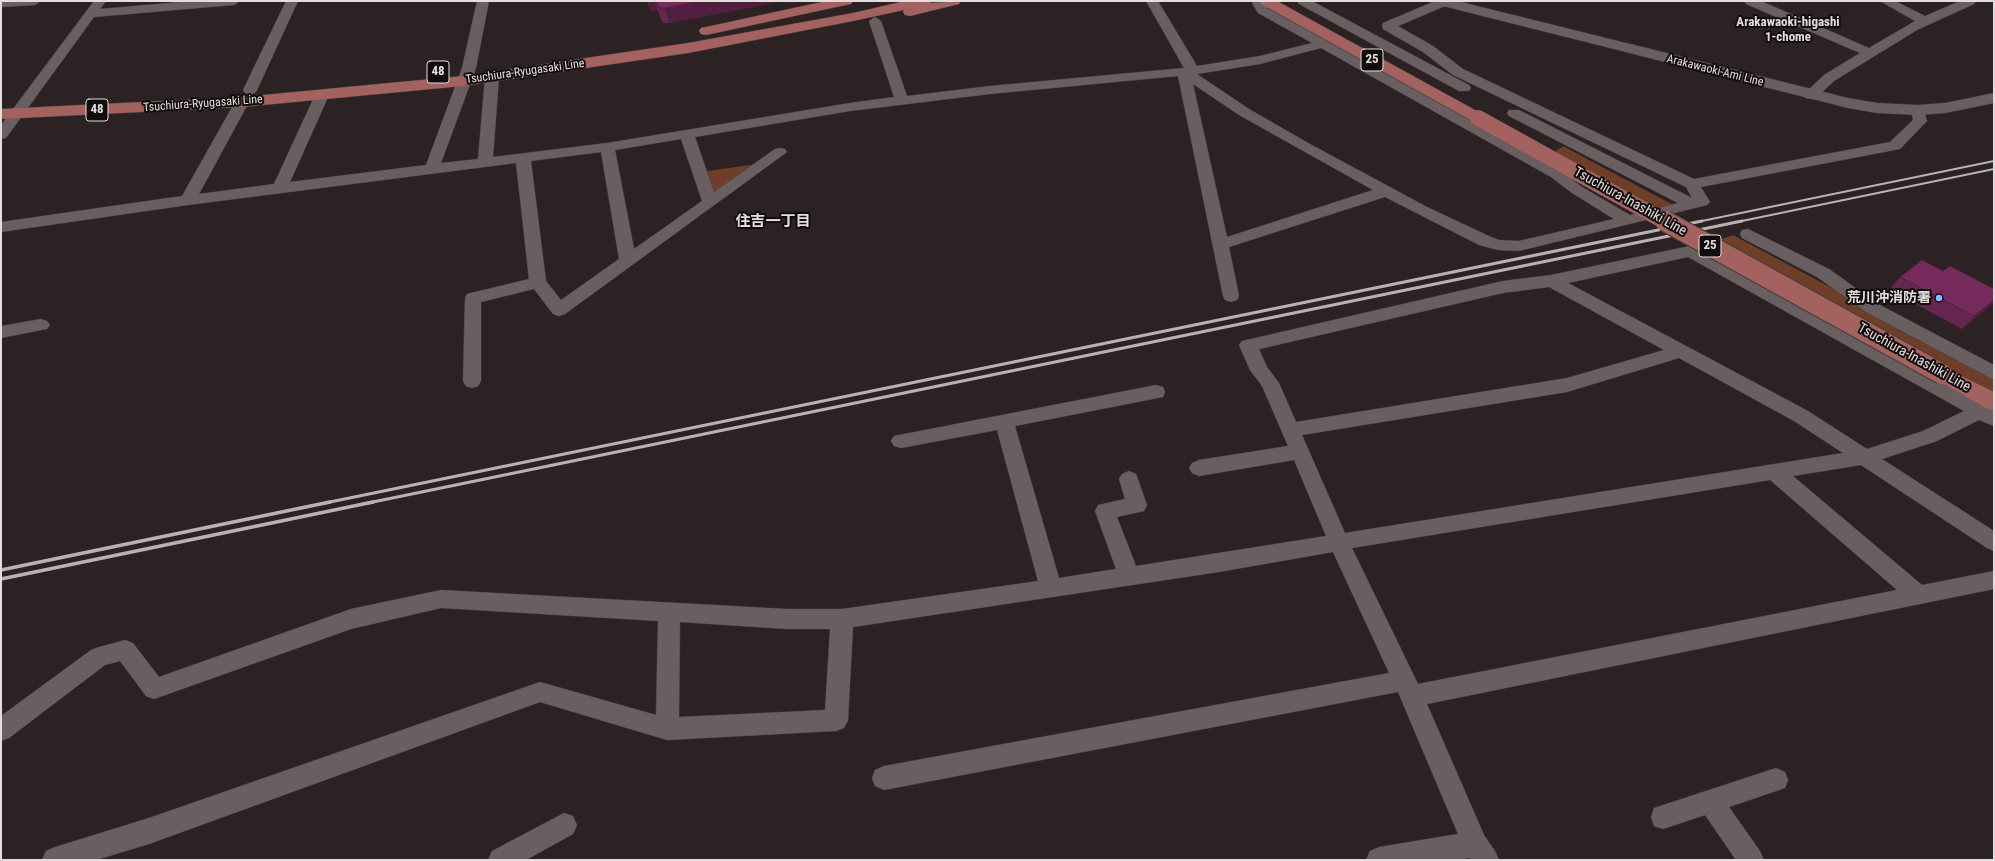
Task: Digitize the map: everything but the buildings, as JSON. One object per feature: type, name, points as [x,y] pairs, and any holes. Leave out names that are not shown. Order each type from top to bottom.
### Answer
[{"type":"main road","name":"Tsuchiura-Ryugasaki Line","points":[[1,114],[246,96],[411,76],[466,75],[492,77],[684,42],[752,26],[848,9],[883,1]]},
{"type":"main road","name":"Tsuchiura-Ryugasaki Line","points":[[848,9],[924,1]]},
{"type":"main road","points":[[684,42],[779,39],[875,21],[954,1]]},
{"type":"main road","name":"Tsuchiura-Inashiki Line","points":[[1266,1],[1484,115],[1947,368],[1994,386]]},
{"type":"main road","name":"Tsuchiura-Inashiki Line","points":[[1286,1],[1484,115]]},
{"type":"main road","name":"Arakawaoki-Ami Line","points":[[1443,1],[1811,95],[1877,108],[1918,110],[1945,108],[1994,98]]},
{"type":"main road","name":"Tsuchiura-Ryugasaki Line","points":[[1,100],[322,95],[684,42]]},
{"type":"main road","name":"Tsuchiura-Inashiki Line","points":[[1947,368],[1989,411]]},
{"type":"street","points":[[1,4],[35,1]]},
{"type":"street","points":[[1,135],[100,1]]},
{"type":"street","points":[[90,14],[234,1]]},
{"type":"street","points":[[188,200],[246,96],[292,1]]},
{"type":"street","points":[[432,170],[466,75],[483,1]]},
{"type":"street","points":[[1152,1],[1188,72],[1231,296]]},
{"type":"street","points":[[1260,1],[1258,3],[1262,10],[1556,174],[1577,190],[1628,221]]},
{"type":"street","points":[[1188,72],[1251,116],[1435,217],[1485,241],[1498,245],[1519,246],[1702,202],[1692,184],[1486,86],[1458,78],[1363,34],[1303,1]]},
{"type":"street","points":[[1363,34],[1388,26],[1443,1]]},
{"type":"street","points":[[1750,1],[1809,25],[1870,53]]},
{"type":"street","points":[[1886,1],[1924,21]]},
{"type":"street","points":[[1811,95],[1829,78],[1912,27],[1970,1]]},
{"type":"street","points":[[875,21],[902,101]]},
{"type":"street","points":[[1388,26],[1428,49],[1474,93],[1693,205]]},
{"type":"street","points":[[1,227],[280,188],[607,148],[850,107],[990,90],[1188,72],[1260,60],[1323,44]]},
{"type":"street","points":[[485,163],[492,77]]},
{"type":"street","points":[[1474,93],[1486,86]]},
{"type":"street","points":[[280,188],[322,95]]},
{"type":"street","points":[[1692,184],[1896,146],[1920,121],[1918,110]]},
{"type":"street","points":[[687,134],[710,202]]},
{"type":"street","points":[[607,148],[628,261]]},
{"type":"street","points":[[523,159],[538,282],[559,310],[780,152]]},
{"type":"street","points":[[1221,244],[1387,191]]},
{"type":"street","points":[[1748,234],[1823,273],[1872,308],[1994,373]]},
{"type":"street","points":[[1379,860],[1481,852],[1409,688],[1340,542],[1270,384],[1259,370],[1248,345],[1503,287],[1551,281],[1690,251],[1989,411]]},
{"type":"street","points":[[1551,281],[1801,416],[1994,542]]},
{"type":"street","points":[[472,382],[473,298],[538,282]]},
{"type":"street","points":[[1,332],[40,325]]},
{"type":"street","points":[[1290,430],[1567,385],[1680,350]]},
{"type":"street","points":[[901,441],[1156,392]]},
{"type":"street","points":[[1,730],[99,657],[125,650],[154,689],[350,619],[441,599],[787,619],[842,619],[1219,563],[1865,457],[1930,436],[1989,411]]},
{"type":"street","points":[[1004,421],[1051,588]]},
{"type":"street","points":[[1199,468],[1300,452]]},
{"type":"street","points":[[1774,472],[1918,595]]},
{"type":"street","points":[[1129,479],[1137,505],[1105,511],[1129,576]]},
{"type":"street","points":[[884,778],[1409,688],[1994,580]]},
{"type":"street","points":[[667,729],[669,612]]},
{"type":"street","points":[[55,860],[149,832],[540,692],[667,729],[836,720],[842,619]]},
{"type":"street","points":[[1663,817],[1776,780]]},
{"type":"street","points":[[1711,802],[1751,860]]},
{"type":"street","points":[[501,860],[564,825]]},
{"type":"shaded area","points":[[1563,146],[1675,206],[1649,212],[1549,156]]},
{"type":"shaded area","points":[[765,163],[710,202],[700,172]]},
{"type":"shaded area","points":[[1733,235],[1994,375],[1994,414],[1695,249]]},
{"type":"railway","points":[[1697,222],[1994,161]]},
{"type":"railway","points":[[1737,222],[1994,169]]},
{"type":"railway","points":[[325,503],[1702,221]]},
{"type":"railway","points":[[368,503],[1742,221]]},
{"type":"railway","points":[[1,570],[330,502]]},
{"type":"railway","points":[[1,579],[373,502]]},
{"type":"place","name":"荒川沖消防署","points":[[1939,298]]},
{"type":"district","name":"Arakawaoki-higashi 1-chome","points":[[1788,30]]},
{"type":"district","name":"住吉一丁目","points":[[773,222]]}]
